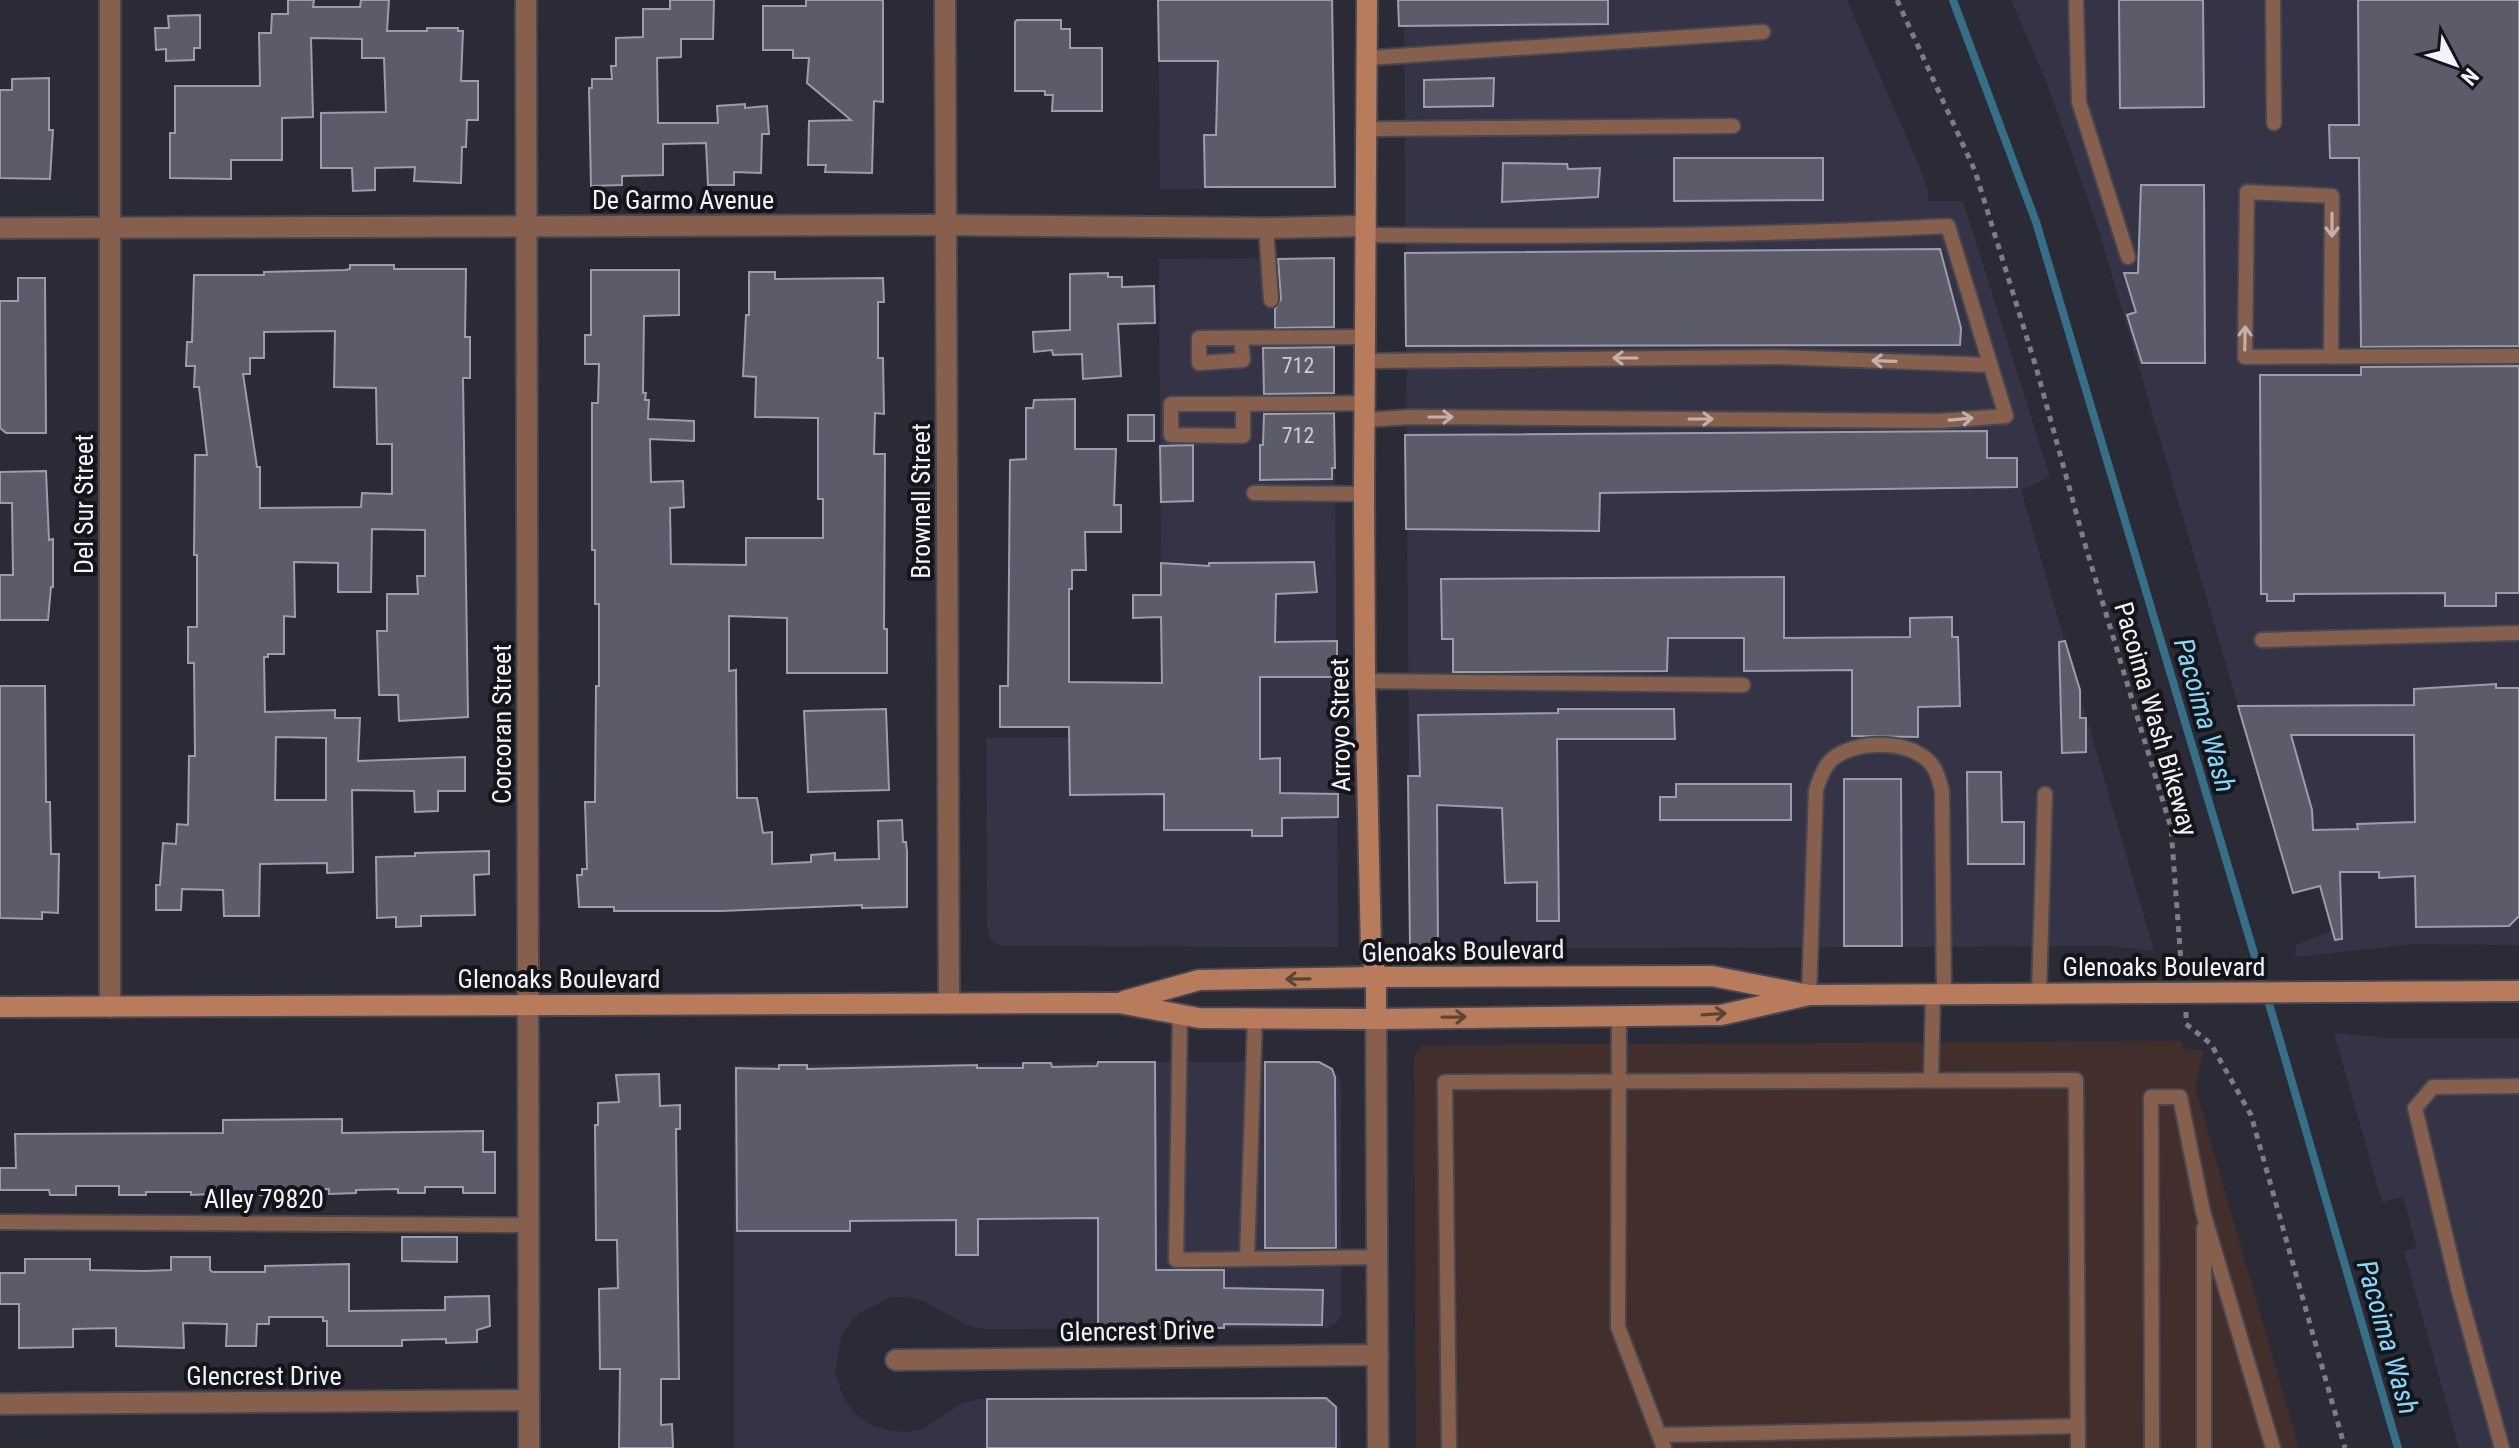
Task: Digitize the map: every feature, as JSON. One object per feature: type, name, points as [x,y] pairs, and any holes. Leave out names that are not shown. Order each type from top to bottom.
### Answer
[{"type":"main road","name":"Arroyo Street","points":[[1367,0],[1365,681],[1371,950],[1376,977],[1376,1019]]},
{"type":"main road","name":"Glenoaks Boulevard","points":[[1119,1003],[1199,980],[1376,977],[1712,976],[1809,995],[2519,991]]},
{"type":"main road","name":"Glenoaks Boulevard","points":[[0,1007],[1119,1003],[1199,1018],[1376,1019],[1721,1015],[1809,995]]},
{"type":"street","name":"Del Sur Street","points":[[110,0],[110,1007]]},
{"type":"street","name":"Corcoran Street","points":[[526,0],[529,1448]]},
{"type":"street","name":"Brownell Street","points":[[945,0],[949,1003]]},
{"type":"street","name":"De Garmo Avenue","points":[[0,228],[946,225],[1366,230]]},
{"type":"street","name":"Arroyo Street","points":[[1376,1019],[1378,1448]]},
{"type":"street","name":"Glencrest Drive","points":[[896,1360],[1378,1355]]},
{"type":"street","name":"Glencrest Drive","points":[[0,1404],[529,1400]]},
{"type":"lane","points":[[2076,0],[2079,102],[2128,257]]},
{"type":"lane","points":[[2273,0],[2274,123]]},
{"type":"lane","points":[[1368,58],[1763,32]]},
{"type":"lane","points":[[1368,129],[1733,126]]},
{"type":"lane","points":[[2331,357],[2332,196],[2247,192],[2245,357],[2331,357],[2519,356]]},
{"type":"lane","points":[[1243,404],[1243,436],[1171,435],[1171,404],[1243,404],[1427,417],[1939,421],[2006,416],[1948,226],[1788,234],[1474,237],[1366,230]]},
{"type":"lane","points":[[1266,228],[1271,300]]},
{"type":"lane","points":[[1241,338],[1366,337]]},
{"type":"lane","points":[[1366,361],[1779,357],[1990,365]]},
{"type":"lane","points":[[1254,493],[1364,494]]},
{"type":"lane","points":[[2262,640],[2519,633]]},
{"type":"lane","points":[[1365,681],[1743,685]]},
{"type":"lane","points":[[1809,995],[1816,790],[1822,773],[1832,759],[1854,748],[1879,745],[1911,749],[1927,759],[1938,775],[1942,806],[1938,994],[1931,1080]]},
{"type":"lane","points":[[2039,994],[2045,794]]},
{"type":"lane","points":[[1180,1015],[1176,1260],[1377,1257]]},
{"type":"lane","points":[[1619,1016],[1618,1327],[1661,1442],[2078,1426]]},
{"type":"lane","points":[[1247,1259],[1255,1018]]},
{"type":"lane","points":[[1449,1448],[1445,1082],[1931,1080],[2076,1080],[2078,1448]]},
{"type":"lane","points":[[2502,1448],[2459,1292],[2415,1108],[2433,1087],[2519,1086]]},
{"type":"lane","points":[[2152,1448],[2151,1097],[2180,1097],[2203,1212],[2273,1448]]},
{"type":"lane","points":[[2203,1212],[2204,1448]]},
{"type":"lane","name":"Alley 79820","points":[[0,1222],[528,1225]]},
{"type":"path","name":"Pacoima Wash Bikeway","points":[[1897,0],[1975,171],[2032,352],[2084,541],[2171,828],[2186,1024],[2211,1044],[2251,1115],[2345,1448]]},
{"type":"shaded area","points":[[1158,0],[1334,0],[1335,187],[1160,189]]},
{"type":"shaded area","points":[[1404,0],[1847,0],[1920,168],[1928,190],[1928,201],[1963,201],[2050,477],[2021,490],[2154,951],[2108,946],[1410,949]]},
{"type":"shaded area","points":[[2011,0],[2519,0],[2519,945],[2416,944],[2295,957],[2296,945],[2332,931],[2320,886],[2293,893],[2099,231],[2048,86]]},
{"type":"shaded area","points":[[1334,258],[1338,947],[997,944],[990,938],[987,925],[986,738],[1162,737],[1159,259]]},
{"type":"shaded area","points":[[2334,1033],[2389,1038],[2519,1038],[2519,1448],[2459,1448],[2404,1251],[2417,1248],[2403,1197],[2382,1202]]},
{"type":"shaded area","points":[[2182,1041],[2182,1049],[2204,1050],[2195,1087],[2299,1448],[1416,1448],[1414,1056],[1422,1045]]},
{"type":"shaded area","points":[[1319,1062],[1328,1065],[1334,1075],[1339,1075],[1339,1320],[1328,1328],[983,1329],[964,1324],[924,1301],[891,1297],[859,1313],[842,1333],[835,1372],[843,1397],[854,1413],[869,1424],[905,1432],[923,1429],[961,1404],[978,1399],[1328,1398],[1340,1408],[1341,1448],[734,1448],[734,1065]]},
{"type":"building","points":[[288,0],[314,0],[313,7],[360,7],[361,0],[389,0],[387,31],[458,28],[458,31],[463,31],[461,81],[478,81],[478,120],[467,120],[466,147],[462,147],[461,183],[414,181],[415,167],[375,168],[375,190],[353,191],[352,168],[321,168],[321,113],[386,112],[384,58],[362,58],[362,39],[311,38],[313,117],[282,118],[282,160],[231,160],[231,179],[170,178],[170,133],[175,133],[175,86],[260,86],[259,33],[271,33],[272,14],[288,14]]},
{"type":"building","points":[[670,0],[714,0],[713,39],[681,39],[681,57],[657,58],[658,123],[718,123],[717,106],[767,106],[769,134],[762,134],[761,173],[734,172],[734,185],[708,185],[706,143],[663,144],[663,175],[622,176],[622,185],[591,186],[589,88],[592,88],[592,79],[612,79],[611,66],[616,66],[616,38],[643,37],[643,9],[670,9]]},
{"type":"building","points":[[806,0],[883,0],[883,102],[874,101],[872,173],[825,172],[826,165],[808,165],[809,121],[851,120],[807,83],[809,58],[793,58],[793,50],[763,50],[763,6],[806,6]]},
{"type":"building","points":[[1158,0],[1332,0],[1335,187],[1205,187],[1204,135],[1216,135],[1218,61],[1159,61]]},
{"type":"building","points":[[1398,0],[1608,0],[1608,24],[1399,26]]},
{"type":"building","points":[[2119,0],[2203,0],[2204,107],[2120,108]]},
{"type":"building","points":[[2358,0],[2519,0],[2519,346],[2361,347],[2359,158],[2330,158],[2329,125],[2359,125]]},
{"type":"building","points":[[200,15],[200,48],[194,48],[194,60],[166,61],[166,49],[156,50],[155,28],[169,28],[168,16]]},
{"type":"building","points":[[1017,20],[1061,20],[1061,29],[1070,29],[1070,48],[1102,48],[1102,111],[1052,111],[1053,95],[1045,95],[1045,91],[1015,91]]},
{"type":"building","points":[[49,78],[49,130],[53,130],[50,179],[0,178],[0,90],[12,90],[12,79]]},
{"type":"building","points":[[1494,78],[1493,106],[1424,107],[1424,80]]},
{"type":"building","points":[[1674,158],[1823,158],[1823,200],[1674,201]]},
{"type":"building","points":[[1503,163],[1567,164],[1568,169],[1600,168],[1598,197],[1502,202]]},
{"type":"building","points":[[2141,185],[2204,185],[2205,363],[2142,363],[2127,315],[2136,312],[2124,273],[2138,273]]},
{"type":"building","points":[[1940,249],[1961,328],[1960,345],[1406,346],[1405,253]]},
{"type":"building","points":[[1334,258],[1334,327],[1275,328],[1275,309],[1281,299],[1278,259]]},
{"type":"building","points":[[350,265],[394,265],[394,269],[466,269],[465,337],[470,337],[470,378],[463,378],[468,717],[399,721],[398,695],[379,695],[377,631],[387,631],[387,594],[418,594],[417,576],[425,576],[425,530],[372,529],[371,592],[338,592],[338,563],[294,562],[295,617],[284,616],[284,654],[264,657],[265,712],[335,710],[335,718],[360,718],[358,761],[465,757],[465,791],[438,791],[438,811],[415,812],[414,791],[352,790],[353,872],[327,873],[327,863],[260,864],[259,916],[224,916],[223,890],[182,889],[181,910],[156,910],[156,885],[160,885],[163,843],[176,844],[177,824],[188,825],[189,756],[195,756],[194,663],[188,663],[188,627],[197,627],[195,455],[207,455],[199,387],[194,387],[195,366],[186,366],[187,342],[192,342],[194,275],[264,275],[264,272],[350,269]],"holes":[[[335,331],[334,387],[376,388],[377,444],[392,444],[392,494],[362,493],[361,507],[260,508],[260,467],[257,467],[243,374],[250,374],[250,358],[264,358],[264,332]],[[276,737],[326,738],[326,800],[275,800]]]},
{"type":"building","points":[[591,270],[679,270],[679,315],[644,316],[643,393],[646,393],[645,400],[649,400],[648,419],[694,421],[694,441],[650,439],[651,482],[683,481],[684,507],[670,508],[671,564],[746,565],[746,538],[823,538],[823,499],[818,499],[818,418],[755,417],[756,377],[743,376],[746,315],[749,315],[749,272],[775,272],[775,279],[883,278],[884,302],[878,302],[878,358],[883,358],[884,414],[875,413],[874,454],[885,454],[884,629],[887,629],[887,673],[787,673],[787,618],[729,616],[729,671],[736,670],[737,798],[757,798],[763,833],[772,832],[772,864],[811,862],[811,855],[835,853],[835,860],[879,859],[878,821],[902,820],[903,842],[906,842],[907,852],[907,907],[862,908],[862,905],[721,911],[614,911],[614,907],[579,907],[577,875],[582,875],[582,869],[587,869],[585,802],[595,802],[596,686],[599,686],[599,604],[595,604],[595,550],[592,550],[592,403],[598,403],[599,364],[585,364],[585,335],[591,335]]},
{"type":"building","points":[[1108,273],[1108,277],[1122,277],[1122,287],[1154,286],[1155,323],[1118,324],[1121,376],[1083,379],[1082,354],[1053,355],[1052,350],[1034,352],[1033,332],[1070,330],[1070,274]]},
{"type":"building","points":[[18,278],[45,278],[46,433],[6,433],[0,428],[0,301],[18,301]]},
{"type":"building","points":[[1334,347],[1334,393],[1264,394],[1263,348]]},
{"type":"building","points":[[2519,366],[2519,593],[2496,593],[2496,606],[2445,606],[2445,593],[2294,594],[2294,601],[2267,601],[2267,594],[2261,594],[2260,375],[2361,375],[2361,367]]},
{"type":"building","points":[[1075,399],[1075,449],[1116,449],[1114,505],[1121,505],[1121,532],[1085,532],[1086,570],[1072,570],[1072,589],[1069,589],[1069,682],[1162,683],[1161,617],[1133,618],[1133,595],[1161,595],[1161,563],[1209,566],[1209,563],[1314,562],[1317,592],[1276,594],[1275,642],[1337,641],[1337,677],[1260,677],[1260,759],[1280,758],[1280,793],[1338,794],[1338,817],[1282,818],[1282,836],[1252,836],[1252,830],[1164,830],[1164,794],[1070,795],[1069,727],[1000,727],[1000,686],[1008,686],[1010,460],[1026,459],[1026,408],[1033,408],[1034,400]]},
{"type":"building","points":[[1334,413],[1335,468],[1332,468],[1332,479],[1260,480],[1264,414]]},
{"type":"building","points":[[1128,415],[1154,415],[1154,441],[1128,441]]},
{"type":"building","points":[[1987,431],[1987,458],[2017,458],[2017,487],[1600,493],[1599,531],[1406,529],[1405,435]]},
{"type":"building","points":[[1193,445],[1193,501],[1161,502],[1160,446]]},
{"type":"building","points":[[46,471],[49,540],[53,539],[53,587],[48,620],[0,620],[0,575],[13,575],[12,503],[0,503],[0,472]]},
{"type":"building","points":[[1784,577],[1784,638],[1910,637],[1910,618],[1952,617],[1952,637],[1958,637],[1960,706],[1918,707],[1918,737],[1852,736],[1852,670],[1744,671],[1744,638],[1668,638],[1667,671],[1499,672],[1453,672],[1453,639],[1442,639],[1441,579]]},
{"type":"building","points":[[2065,641],[2080,690],[2080,718],[2086,718],[2086,752],[2062,753],[2059,642]]},
{"type":"building","points":[[2496,684],[2496,688],[2519,688],[2519,916],[2509,926],[2416,927],[2415,876],[2379,878],[2379,872],[2340,872],[2342,939],[2335,940],[2320,886],[2293,893],[2238,706],[2414,705],[2414,689]],"holes":[[[2291,735],[2414,735],[2415,822],[2357,824],[2358,829],[2313,830],[2312,810]]]},
{"type":"building","points":[[0,686],[45,686],[46,802],[50,802],[51,854],[59,854],[58,913],[42,912],[42,919],[0,918]]},
{"type":"building","points":[[886,709],[889,790],[808,792],[804,711]]},
{"type":"building","points":[[1558,709],[1674,709],[1675,739],[1557,739],[1559,921],[1537,921],[1537,882],[1505,883],[1502,808],[1437,805],[1438,949],[1410,949],[1408,776],[1420,776],[1418,715],[1558,713]]},
{"type":"building","points":[[1967,772],[2001,772],[2002,822],[2024,822],[2024,864],[1968,864]]},
{"type":"building","points":[[1844,779],[1901,779],[1902,946],[1844,946]]},
{"type":"building","points":[[1676,784],[1791,784],[1791,820],[1660,820],[1660,797],[1676,797]]},
{"type":"building","points":[[489,851],[489,874],[474,875],[475,915],[421,916],[421,926],[396,927],[396,917],[377,918],[376,857]]},
{"type":"building","points":[[1098,1062],[1155,1062],[1156,1270],[1224,1270],[1224,1288],[1323,1290],[1322,1325],[1098,1328],[1098,1218],[978,1219],[978,1255],[956,1255],[956,1220],[850,1221],[850,1231],[737,1231],[736,1068],[779,1069],[779,1065],[807,1065],[807,1069],[977,1065],[977,1068],[1023,1068],[1023,1063],[1051,1063],[1052,1067],[1097,1066]]},
{"type":"building","points":[[1265,1062],[1319,1062],[1332,1069],[1335,1077],[1336,1248],[1265,1248]]},
{"type":"building","points":[[659,1074],[660,1106],[680,1105],[680,1129],[676,1129],[679,1379],[661,1379],[661,1425],[672,1424],[673,1448],[619,1448],[620,1369],[600,1369],[599,1289],[618,1288],[617,1240],[596,1240],[595,1125],[598,1125],[598,1103],[619,1102],[616,1075]]},
{"type":"building","points":[[342,1119],[342,1133],[483,1131],[483,1152],[495,1152],[495,1193],[463,1193],[463,1187],[425,1187],[425,1193],[398,1193],[398,1189],[329,1194],[329,1189],[286,1190],[286,1195],[260,1195],[260,1192],[191,1195],[191,1192],[146,1192],[146,1195],[119,1195],[119,1186],[76,1186],[76,1195],[50,1195],[49,1190],[0,1190],[0,1168],[16,1168],[15,1134],[223,1133],[223,1120]]},
{"type":"building","points":[[402,1237],[457,1237],[457,1262],[402,1261]]},
{"type":"building","points":[[171,1257],[210,1257],[210,1270],[213,1272],[265,1272],[265,1266],[349,1264],[349,1311],[445,1310],[445,1297],[489,1296],[490,1326],[477,1330],[477,1342],[402,1340],[402,1346],[327,1346],[327,1321],[323,1321],[323,1317],[269,1317],[269,1324],[257,1324],[256,1346],[226,1346],[227,1324],[183,1323],[184,1348],[116,1346],[116,1328],[73,1329],[73,1347],[19,1348],[19,1304],[0,1304],[0,1273],[25,1273],[25,1259],[90,1259],[90,1270],[144,1271],[171,1270]]},
{"type":"building","points":[[1326,1398],[1336,1407],[1336,1448],[987,1448],[987,1399]]},
{"type":"waterway","name":"Pacoima Wash","points":[[1953,0],[2036,222],[2398,1448]]}]
